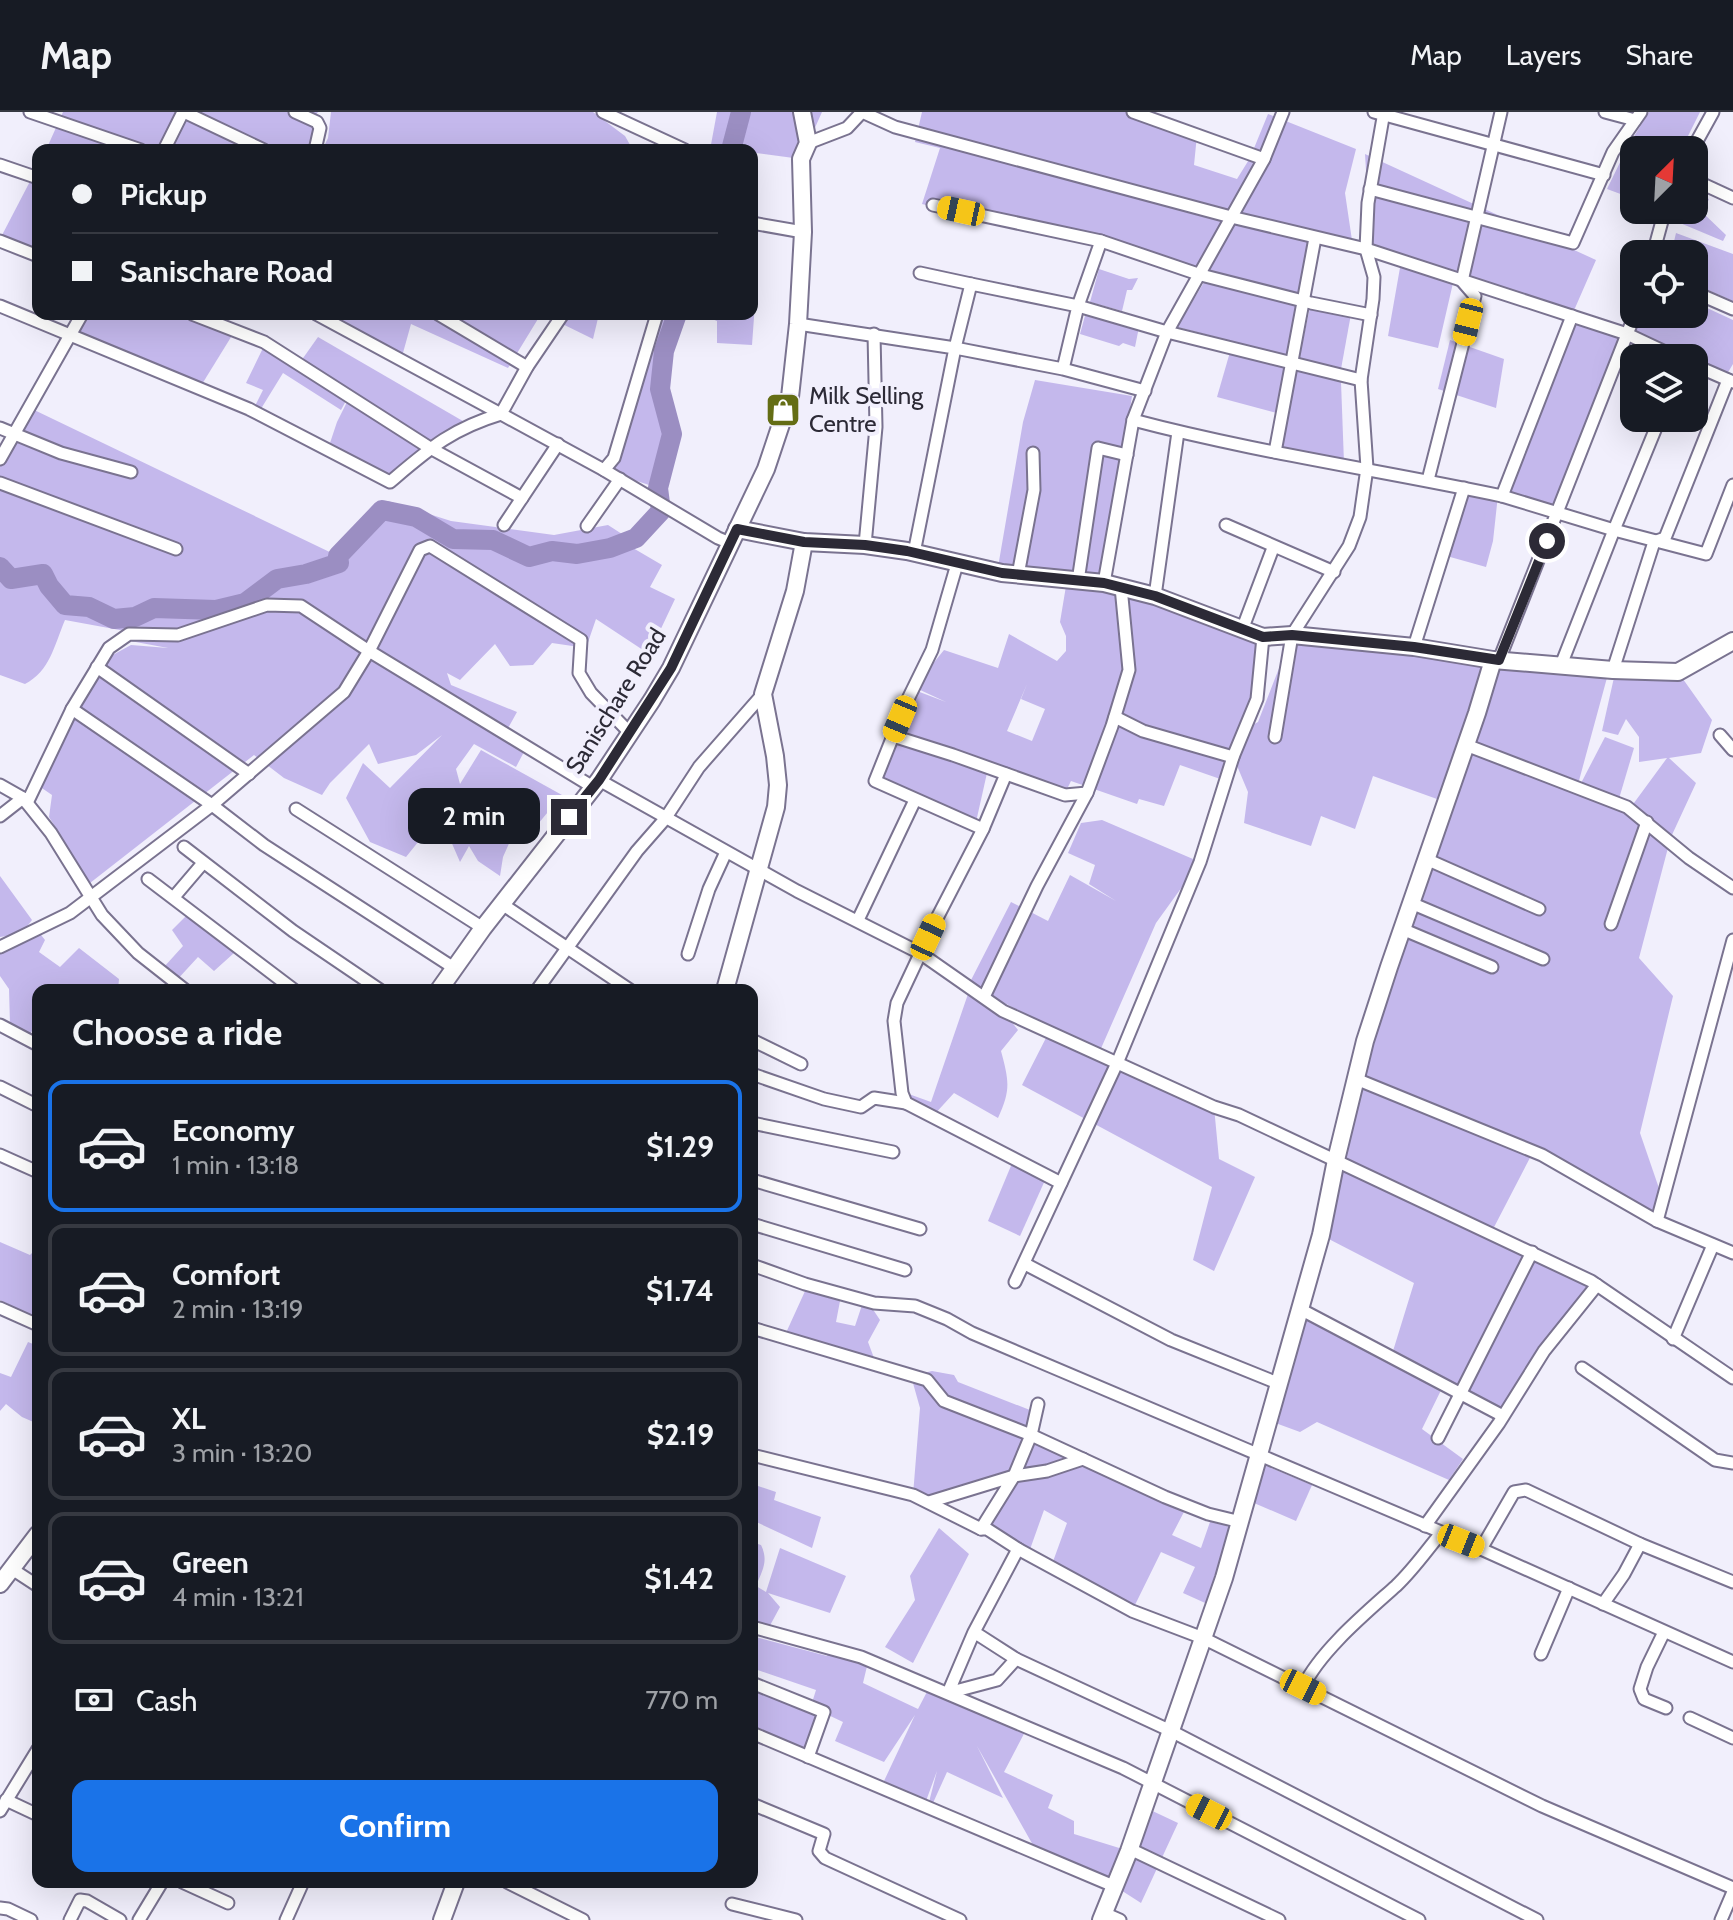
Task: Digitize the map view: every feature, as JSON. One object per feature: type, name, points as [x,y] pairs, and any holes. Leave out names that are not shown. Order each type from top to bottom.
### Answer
[{"type":"street","points":[[30,112],[123,144]]},
{"type":"street","points":[[167,144],[184,112],[251,144]]},
{"type":"street","points":[[295,112],[317,122],[320,128],[316,144]]},
{"type":"street","points":[[603,112],[672,144]]},
{"type":"street","points":[[802,112],[808,143],[847,128],[862,112],[895,127],[1231,217],[1366,249],[1520,302],[1627,334],[1648,344]]},
{"type":"street","points":[[1133,112],[1264,159]]},
{"type":"street","points":[[984,997],[1037,886],[1087,793],[1129,670],[1112,585],[1133,420],[1167,332],[1264,159],[1283,112]]},
{"type":"street","points":[[1462,281],[1501,112]]},
{"type":"street","points":[[1370,189],[1573,243],[1613,152],[1638,116],[1605,112]]},
{"type":"street","points":[[1700,136],[1713,112]]},
{"type":"street","points":[[1275,737],[1292,635],[1349,546],[1360,517],[1367,468],[1361,380],[1374,277],[1366,249],[1380,113],[1604,175]]},
{"type":"street","name":"Sanischare Road","points":[[443,984],[596,783],[671,668],[766,469],[790,397],[803,232],[801,159],[808,143]]},
{"type":"street","points":[[0,165],[32,176]]},
{"type":"street","points":[[1708,186],[1733,198]]},
{"type":"street","points":[[933,205],[1101,241],[1201,275],[1371,315]]},
{"type":"street","points":[[758,224],[803,232]]},
{"type":"street","points":[[1275,452],[1315,238]]},
{"type":"street","points":[[0,241],[32,254]]},
{"type":"street","points":[[1063,369],[1078,306],[1101,241]]},
{"type":"street","points":[[920,273],[1078,306],[1167,332],[1361,380]]},
{"type":"street","points":[[1428,480],[1475,296],[1462,281]]},
{"type":"street","points":[[914,553],[971,284]]},
{"type":"street","points":[[1708,298],[1733,309]]},
{"type":"street","points":[[0,306],[32,319]]},
{"type":"street","points":[[1502,496],[1572,316]]},
{"type":"street","points":[[34,320],[249,409],[390,482],[430,448],[468,424],[501,414],[555,320]]},
{"type":"street","points":[[0,459],[79,320]]},
{"type":"street","points":[[207,320],[264,342],[430,448],[522,498]]},
{"type":"street","points":[[327,320],[558,444],[672,511],[733,536],[865,545],[1018,575],[1112,585],[1155,596],[1263,637],[1292,635],[1414,647],[1496,660],[1678,672],[1733,641]]},
{"type":"street","points":[[448,320],[527,367]]},
{"type":"street","points":[[604,470],[614,458],[655,320]]},
{"type":"street","points":[[798,324],[955,348],[1063,369],[1145,391]]},
{"type":"street","points":[[1120,1920],[1102,1916],[1130,1849],[1241,1522],[1321,1235],[1365,1041],[1496,660],[1559,512],[1629,328]]},
{"type":"street","points":[[865,545],[876,427],[874,334]]},
{"type":"street","points":[[1654,542],[1665,538],[1730,381],[1708,371]]},
{"type":"street","points":[[1133,420],[1275,452],[1502,496],[1654,542],[1706,554],[1733,485]]},
{"type":"street","points":[[0,428],[61,453],[131,472]]},
{"type":"street","points":[[1155,596],[1178,432]]},
{"type":"street","points":[[1561,665],[1654,432]]},
{"type":"street","points":[[504,525],[558,444]]},
{"type":"street","points":[[1078,581],[1098,448],[1127,455]]},
{"type":"street","points":[[1018,575],[1034,490],[1033,453]]},
{"type":"street","points":[[587,526],[620,479]]},
{"type":"street","points":[[0,483],[176,549]]},
{"type":"street","points":[[1414,647],[1464,488]]},
{"type":"street","points":[[1226,525],[1334,572]]},
{"type":"street","points":[[541,984],[637,851],[665,819],[699,767],[763,694],[795,591],[804,542]]},
{"type":"street","points":[[1613,670],[1654,542]]},
{"type":"street","points":[[0,947],[70,913],[92,897],[212,805],[344,692],[369,651],[420,550],[430,546],[581,640],[579,673],[591,693],[630,733]]},
{"type":"street","points":[[1242,630],[1273,548]]},
{"type":"street","points":[[957,564],[932,650],[875,781],[983,829]]},
{"type":"street","points":[[0,816],[25,801],[97,667],[109,648],[129,634],[178,635],[267,605],[301,606],[369,651],[596,783],[920,953],[1003,1011],[1214,1107],[1239,1115],[1532,1252],[1597,1285],[1733,1378]]},
{"type":"street","points":[[1015,1282],[1118,1061],[1200,862],[1233,757],[1257,699],[1263,637]]},
{"type":"street","points":[[97,667],[249,774]]},
{"type":"street","points":[[727,984],[776,807],[778,785],[763,694]]},
{"type":"street","points":[[72,709],[212,805],[264,845],[454,968]]},
{"type":"street","points":[[1115,717],[1143,731],[1233,757]]},
{"type":"street","points":[[1720,735],[1733,750]]},
{"type":"street","points":[[893,736],[1065,795],[1087,793]]},
{"type":"street","points":[[1466,745],[1627,807],[1689,858],[1733,888]]},
{"type":"street","points":[[906,1103],[902,1093],[894,1021],[897,1003],[983,829],[1006,774]]},
{"type":"street","points":[[0,785],[25,801],[51,833],[102,915],[138,953],[177,984]]},
{"type":"street","points":[[858,920],[915,800]]},
{"type":"street","points":[[296,809],[483,928]]},
{"type":"street","points":[[1611,924],[1647,822]]},
{"type":"street","points":[[184,847],[293,931],[371,984]]},
{"type":"street","points":[[688,954],[709,889],[726,852]]},
{"type":"street","points":[[1426,859],[1539,909]]},
{"type":"street","points":[[174,897],[203,863]]},
{"type":"street","points":[[148,879],[286,984]]},
{"type":"street","points":[[1411,903],[1543,959]]},
{"type":"street","points":[[502,904],[621,984]]},
{"type":"street","points":[[1402,929],[1492,967]]},
{"type":"street","points":[[1657,1221],[1733,940]]},
{"type":"street","points":[[0,1025],[32,1042]]},
{"type":"street","points":[[758,1043],[801,1064]]},
{"type":"street","points":[[758,1076],[824,1099],[861,1107],[874,1098],[906,1103],[1061,1183]]},
{"type":"street","points":[[1356,1079],[1542,1155],[1657,1221],[1733,1253]]},
{"type":"street","points":[[0,1087],[32,1103]]},
{"type":"street","points":[[758,1124],[893,1152]]},
{"type":"street","points":[[0,1155],[32,1169]]},
{"type":"street","points":[[758,1182],[920,1229]]},
{"type":"street","points":[[758,1226],[905,1270]]},
{"type":"street","points":[[1673,1339],[1713,1245]]},
{"type":"street","points":[[1438,1438],[1532,1252]]},
{"type":"street","points":[[1025,1264],[1171,1340],[1280,1384]]},
{"type":"street","points":[[758,1267],[874,1303],[927,1310],[972,1333],[1481,1549],[1733,1662]]},
{"type":"street","points":[[1425,1526],[1503,1416],[1544,1351],[1597,1285]]},
{"type":"street","points":[[0,1308],[32,1322]]},
{"type":"street","points":[[1300,1309],[1503,1416]]},
{"type":"street","points":[[758,1330],[927,1380],[944,1401],[1031,1435],[1176,1501],[1208,1514],[1241,1522]]},
{"type":"street","points":[[1582,1368],[1715,1460],[1733,1463]]},
{"type":"street","points":[[981,1529],[1014,1476],[1031,1435],[1038,1404]]},
{"type":"street","points":[[758,1456],[913,1495],[981,1529],[987,1529],[1132,1611],[1203,1638],[1542,1806],[1733,1890],[1721,1920]]},
{"type":"street","points":[[929,1502],[1083,1459]]},
{"type":"street","points":[[1481,1549],[1514,1492],[1526,1490],[1640,1544],[1733,1582]]},
{"type":"street","points":[[1303,1687],[1336,1644],[1398,1584],[1441,1533]]},
{"type":"street","points":[[0,1584],[32,1542]]},
{"type":"street","points":[[1603,1604],[1640,1544]]},
{"type":"street","points":[[948,1693],[974,1632],[1018,1549]]},
{"type":"street","points":[[12,1569],[32,1582]]},
{"type":"street","points":[[1541,1654],[1569,1588]]},
{"type":"street","points":[[758,1629],[861,1657],[1153,1782],[1419,1920]]},
{"type":"street","points":[[974,1632],[1016,1659],[1171,1731],[1537,1920]]},
{"type":"street","points":[[1664,1632],[1640,1689],[1644,1699],[1666,1708]]},
{"type":"street","points":[[948,1693],[997,1680],[1016,1659]]},
{"type":"street","points":[[758,1685],[824,1712],[808,1757]]},
{"type":"street","points":[[1690,1718],[1733,1738]]},
{"type":"street","points":[[758,1736],[1116,1887]]},
{"type":"street","points":[[32,1759],[3,1805],[32,1813]]},
{"type":"street","points":[[758,1806],[824,1834],[819,1851],[825,1858],[960,1920]]},
{"type":"street","points":[[1130,1849],[1279,1920]]},
{"type":"street","points":[[139,1920],[158,1888]]},
{"type":"street","points":[[195,1888],[228,1903]]},
{"type":"street","points":[[286,1920],[300,1888]]},
{"type":"street","points":[[442,1920],[454,1888]]},
{"type":"street","points":[[519,1888],[583,1920]]},
{"type":"street","points":[[70,1920],[80,1900],[120,1920]]},
{"type":"street","points":[[732,1904],[796,1920]]},
{"type":"street","points":[[0,1908],[31,1920]]},
{"type":"shaded area","points":[[63,112],[318,112],[310,123],[317,127],[310,144],[49,144]]},
{"type":"shaded area","points":[[331,112],[593,112],[625,136],[630,144],[325,144]]},
{"type":"shaded area","points":[[717,112],[822,112],[801,159],[758,153],[758,144],[711,144]]},
{"type":"shaded area","points":[[922,112],[1133,112],[1197,135],[1194,165],[1237,179],[1250,158],[1268,114],[1356,149],[1345,193],[1353,247],[1315,237],[1289,356],[1177,327],[1206,279],[1189,269],[922,204],[940,148],[915,142]]},
{"type":"shaded area","points":[[1649,112],[1700,112],[1688,136],[1634,136]]},
{"type":"shaded area","points":[[1365,154],[1596,260],[1572,315],[1626,334],[1629,328],[1708,328],[1708,308],[1733,320],[1733,364],[1724,379],[1708,372],[1708,344],[1647,344],[1627,335],[1624,344],[1620,344],[1620,353],[1559,512],[1498,495],[1571,316],[1453,283],[1438,348],[1388,336],[1401,262],[1366,249],[1368,203]]},
{"type":"shaded area","points":[[1620,162],[1620,194],[1607,189]]},
{"type":"shaded area","points":[[32,178],[32,253],[0,239]]},
{"type":"shaded area","points":[[1708,218],[1726,235],[1723,241],[1682,224],[1708,224]]},
{"type":"shaded area","points":[[1676,233],[1695,240],[1674,240]]},
{"type":"shaded area","points":[[1708,245],[1733,254],[1733,301],[1708,290]]},
{"type":"shaded area","points":[[1099,269],[1129,279],[1138,278],[1132,290],[1127,290],[1122,311],[1090,302]]},
{"type":"shaded area","points":[[1311,303],[1351,314],[1341,369],[1299,358]]},
{"type":"shaded area","points":[[1086,312],[1139,327],[1135,347],[1123,343],[1119,346],[1080,334]]},
{"type":"shaded area","points":[[79,320],[211,320],[236,329],[199,389],[70,335]]},
{"type":"shaded area","points":[[327,320],[537,320],[508,368],[411,324],[401,360]]},
{"type":"shaded area","points":[[554,320],[598,320],[593,339]]},
{"type":"shaded area","points":[[655,320],[675,320],[664,352],[667,458],[658,488],[604,470]]},
{"type":"shaded area","points":[[715,320],[754,320],[752,345],[717,343]]},
{"type":"shaded area","points":[[318,337],[468,424],[427,442],[301,361]]},
{"type":"shaded area","points":[[1450,340],[1504,359],[1496,408],[1438,389]]},
{"type":"shaded area","points":[[263,348],[347,399],[341,410],[283,373],[259,412],[254,408],[263,390],[246,383]]},
{"type":"shaded area","points":[[1230,352],[1286,364],[1277,413],[1217,397]]},
{"type":"shaded area","points":[[1298,369],[1341,382],[1344,463],[1275,452]]},
{"type":"shaded area","points":[[1035,380],[1132,396],[1104,583],[1263,637],[1247,728],[1258,722],[1292,635],[1608,674],[1577,788],[1615,804],[1669,844],[1639,958],[1673,996],[1640,1133],[1662,1197],[1657,1221],[1533,1152],[1491,1233],[1591,1281],[1503,1410],[1446,1380],[1422,1429],[1463,1459],[1449,1480],[1317,1422],[1300,1432],[1270,1421],[1300,1316],[1385,1356],[1393,1351],[1414,1283],[1321,1235],[1362,1076],[1472,723],[1437,799],[1373,776],[1355,829],[1321,816],[1311,846],[1244,823],[1248,792],[1235,761],[1226,781],[1180,765],[1164,806],[1139,799],[1137,804],[1071,781],[1065,793],[954,751],[955,748],[953,751],[897,735],[917,691],[946,702],[918,689],[927,671],[944,650],[998,668],[1009,634],[1057,661],[1066,651],[1066,636],[1060,622],[1067,580],[998,567],[1023,422]],"holes":[[[1027,684],[1021,699],[1045,709],[1032,741],[1007,731]]]},
{"type":"shaded area","points":[[348,400],[422,448],[390,482],[328,449]]},
{"type":"shaded area","points":[[28,407],[338,556],[388,501],[451,521],[554,535],[608,525],[636,543],[633,548],[662,565],[650,587],[675,599],[649,654],[596,619],[586,648],[552,643],[533,665],[510,666],[495,644],[460,680],[447,673],[451,685],[517,712],[507,730],[525,750],[516,767],[474,744],[456,769],[460,784],[481,750],[562,795],[533,830],[519,821],[503,857],[500,876],[478,861],[469,846],[460,862],[450,839],[431,826],[406,857],[370,842],[346,798],[363,763],[390,788],[442,735],[416,755],[378,764],[369,744],[322,795],[284,778],[254,755],[90,883],[49,817],[52,795],[36,784],[98,663],[131,645],[168,648],[125,640],[125,631],[65,620],[46,665],[33,679],[25,684],[0,675],[0,459]]},
{"type":"shaded area","points":[[1464,488],[1498,495],[1493,541],[1486,567],[1443,555]]},
{"type":"shaded area","points":[[1678,672],[1712,720],[1701,753],[1669,758],[1696,783],[1671,837],[1631,807],[1667,758],[1639,762],[1639,737],[1626,719],[1618,735],[1602,731],[1615,673]]},
{"type":"shaded area","points":[[1605,737],[1634,748],[1618,802],[1579,787]]},
{"type":"shaded area","points":[[895,738],[987,773],[976,822],[878,778]]},
{"type":"shaded area","points":[[1102,820],[1200,862],[1156,923],[1099,1053],[1214,1107],[1219,1159],[1255,1177],[1214,1271],[1193,1260],[1212,1187],[1022,1085],[1049,1032],[1087,1047],[969,984],[1011,902],[1048,921],[1070,875],[1116,901],[1089,884],[1095,865],[1068,853],[1081,823]]},
{"type":"shaded area","points":[[0,876],[32,920],[25,929],[34,926],[45,940],[39,952],[60,967],[79,948],[119,979],[119,984],[32,984],[30,1035],[10,1024],[9,989],[0,976],[0,941],[13,935],[0,937]]},
{"type":"shaded area","points":[[187,915],[234,953],[214,971],[198,957],[175,982],[164,967],[183,946],[172,930]]},
{"type":"shaded area","points":[[968,994],[1003,1011],[1018,1030],[1001,1051],[1007,1085],[998,1118],[954,1093],[933,1116],[906,1103],[906,1093],[931,1102]]},
{"type":"shaded area","points":[[1013,1161],[1046,1178],[1020,1236],[988,1221]]},
{"type":"shaded area","points":[[0,1242],[30,1255],[32,1253],[32,1316],[0,1300]]},
{"type":"shaded area","points":[[806,1289],[840,1301],[836,1322],[855,1326],[862,1305],[872,1308],[880,1320],[868,1342],[874,1358],[785,1335]]},
{"type":"shaded area","points":[[28,1342],[32,1344],[32,1421],[6,1404],[0,1411],[0,1373],[11,1377]]},
{"type":"shaded area","points":[[932,1371],[954,1375],[958,1382],[1035,1412],[1026,1436],[1186,1508],[1172,1535],[1201,1548],[1211,1519],[1238,1531],[1214,1607],[1183,1593],[1195,1567],[1161,1552],[1132,1611],[1051,1567],[1067,1523],[1044,1510],[1028,1555],[984,1527],[1010,1479],[931,1498],[913,1495],[920,1408],[911,1376]]},
{"type":"shaded area","points":[[1264,1465],[1312,1485],[1296,1521],[1254,1503]]},
{"type":"shaded area","points":[[758,1486],[776,1492],[774,1500],[821,1517],[812,1548],[758,1523]]},
{"type":"shaded area","points":[[939,1528],[969,1554],[913,1663],[885,1647],[915,1600],[910,1576]]},
{"type":"shaded area","points":[[758,1544],[763,1551],[764,1566],[758,1581]]},
{"type":"shaded area","points":[[780,1548],[846,1576],[830,1613],[768,1593],[780,1607],[767,1631],[758,1628],[758,1587],[766,1592]]},
{"type":"shaded area","points":[[758,1638],[827,1656],[830,1649],[868,1662],[863,1683],[918,1709],[930,1686],[1027,1728],[1004,1772],[1053,1795],[1048,1808],[1074,1821],[1074,1834],[1129,1851],[1144,1807],[1178,1823],[1141,1903],[1116,1887],[1038,1854],[977,1746],[1003,1798],[947,1772],[933,1803],[929,1802],[937,1771],[926,1801],[884,1781],[915,1715],[884,1762],[835,1741],[843,1722],[824,1713],[808,1751],[758,1729],[758,1685],[811,1706],[816,1690],[758,1670]]},
{"type":"waterway","points":[[733,144],[741,112]]},
{"type":"waterway","points":[[0,567],[11,579],[43,574],[65,605],[89,607],[114,619],[135,617],[154,608],[216,610],[245,603],[277,579],[306,574],[339,563],[338,556],[382,510],[416,517],[453,539],[493,540],[529,557],[552,551],[577,554],[610,548],[636,538],[661,511],[658,488],[672,434],[660,389],[664,351],[675,320]]},
{"type":"place","name":"Milk Selling Centre","points":[[783,410]]},
{"type":"route","points":[[569,817],[599,780],[671,668],[737,529],[804,542],[907,551],[1002,573],[1104,583],[1155,596],[1263,637],[1292,635],[1414,647],[1493,660],[1499,660],[1547,541]]}]
